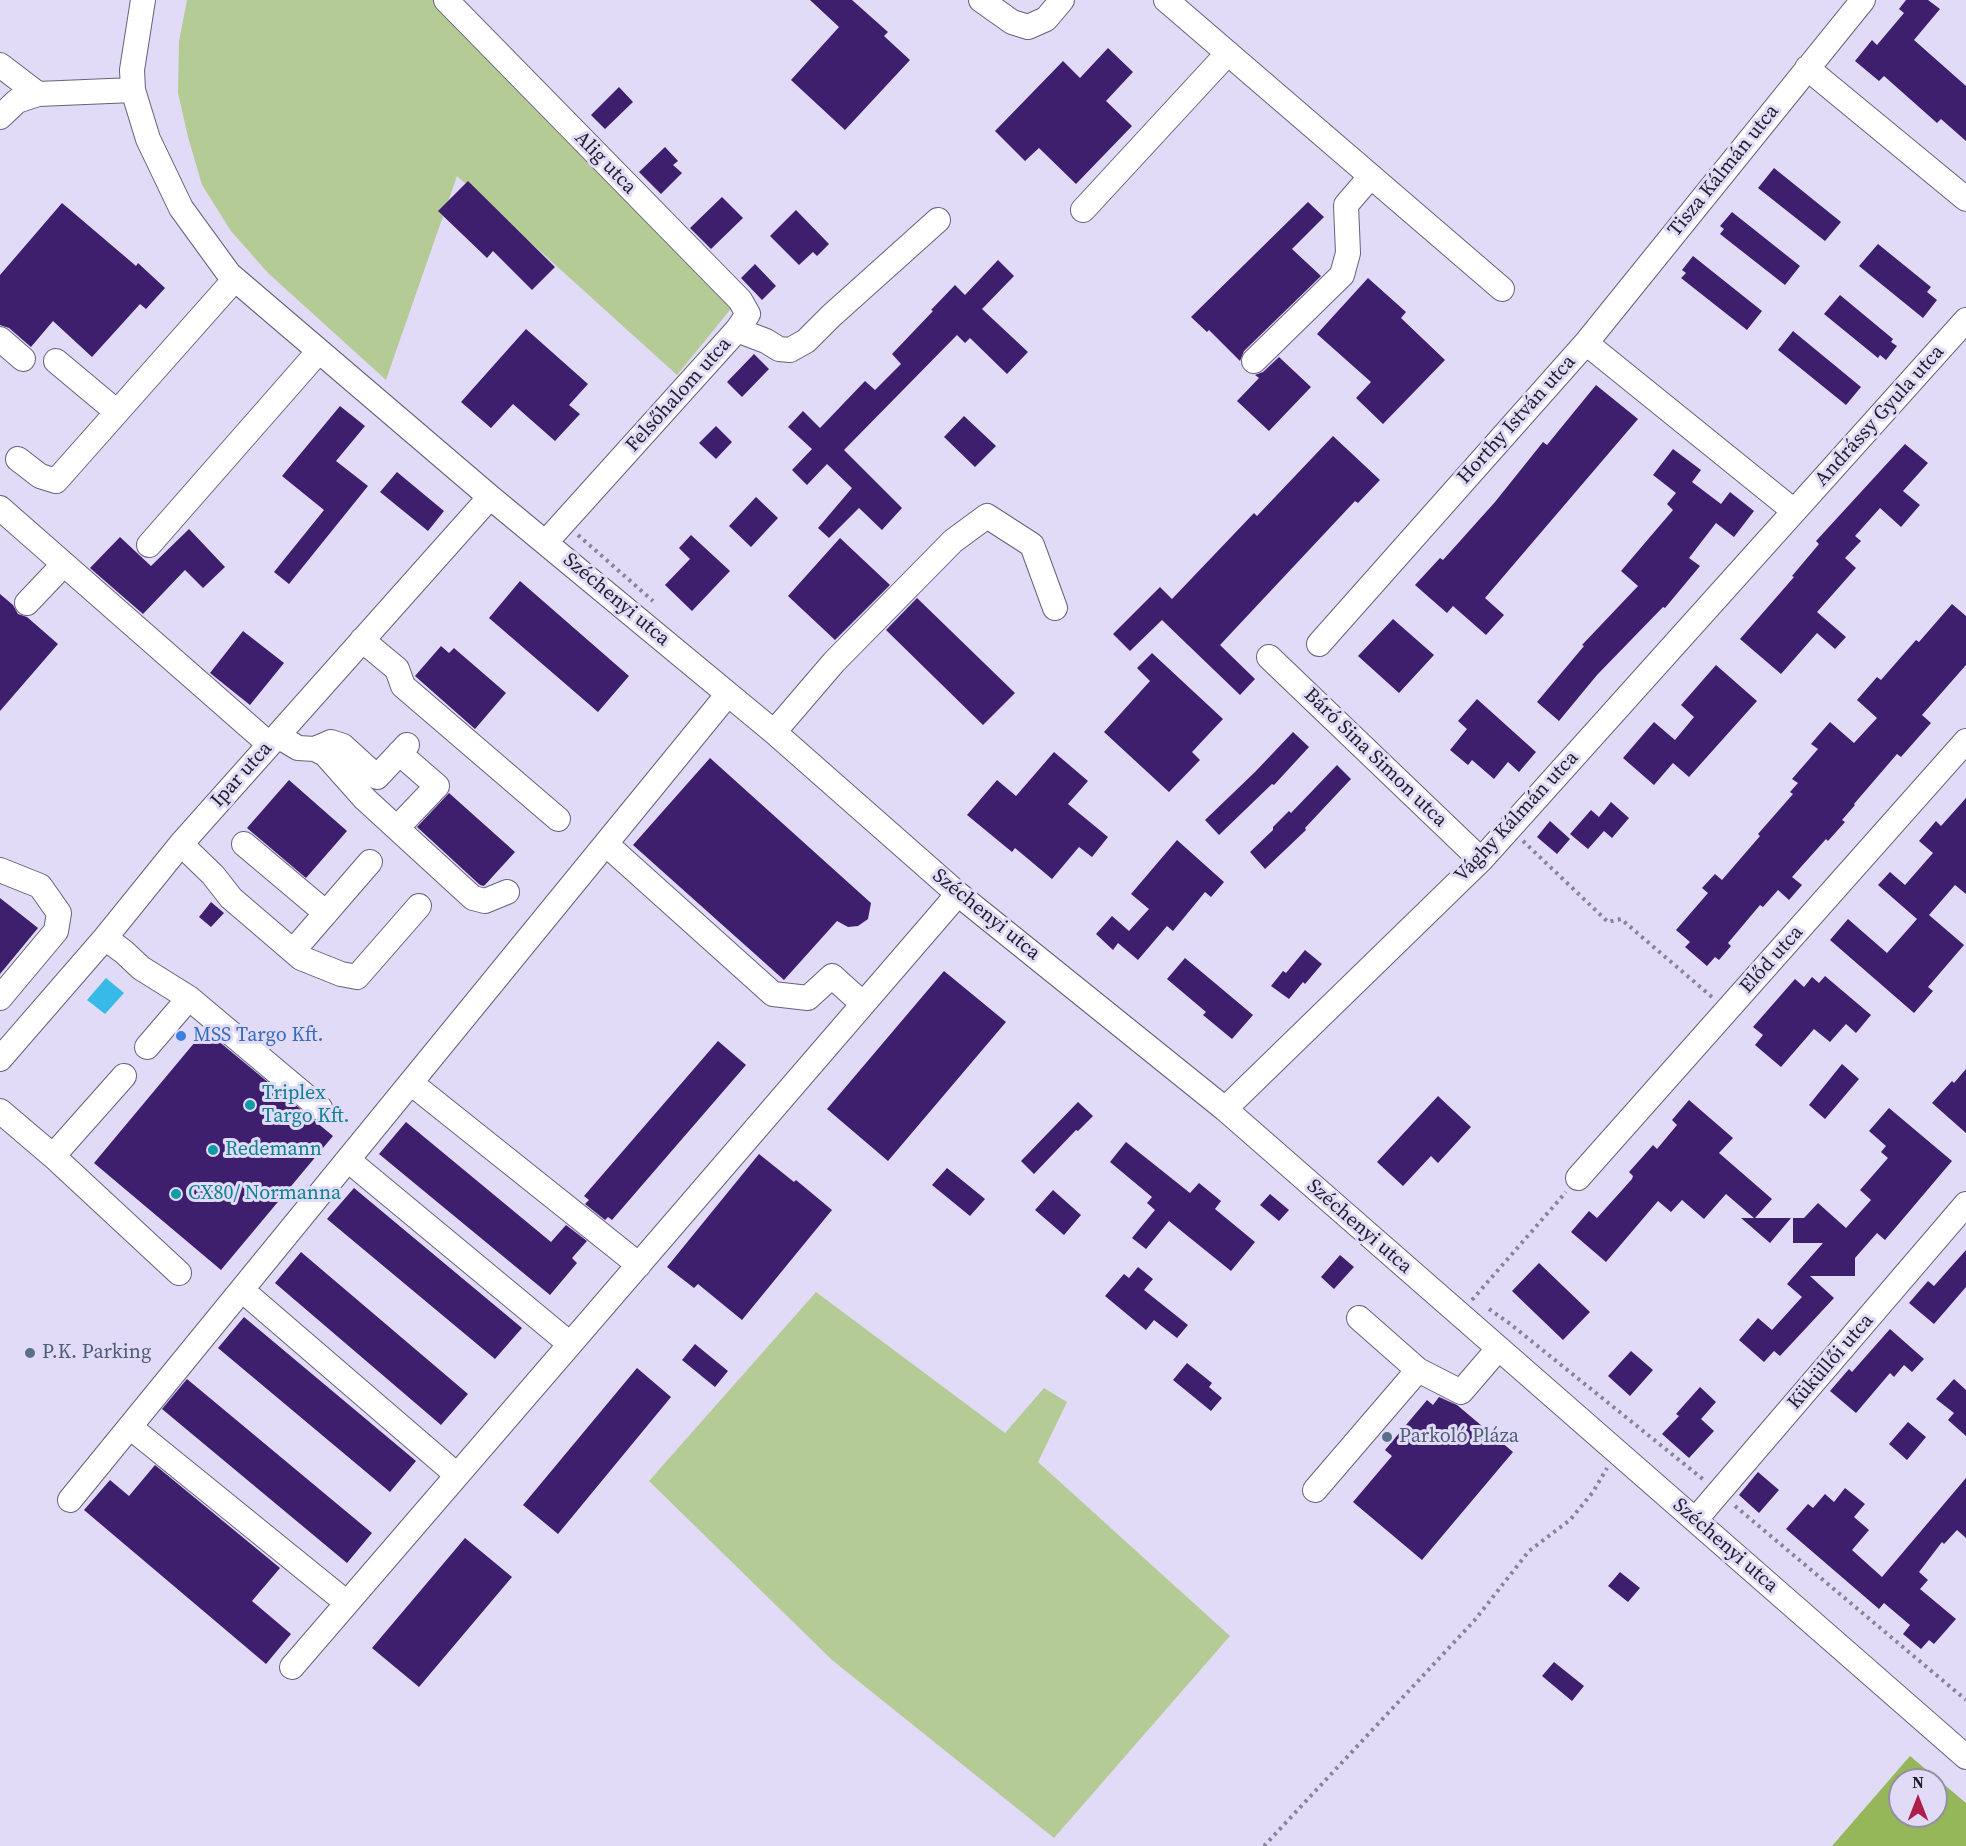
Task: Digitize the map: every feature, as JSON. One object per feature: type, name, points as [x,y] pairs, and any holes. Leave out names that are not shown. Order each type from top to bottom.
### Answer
[{"type":"street","name":"Széchenyi utca","points":[[143,0],[132,70],[133,90],[148,139],[181,208],[229,274],[490,497],[774,732],[958,894],[1225,1109],[1966,1757]]},
{"type":"street","name":"Alig utca","points":[[446,0],[740,300],[748,314],[737,330]]},
{"type":"street","points":[[981,0],[1012,22],[1028,27],[1046,19],[1062,0]]},
{"type":"street","points":[[1166,0],[1502,289]]},
{"type":"street","name":"Tisza Kálmán utca","points":[[1586,343],[1863,0]]},
{"type":"street","points":[[1083,210],[1228,53]]},
{"type":"street","points":[[0,65],[38,94]]},
{"type":"street","points":[[1807,68],[1966,199]]},
{"type":"street","points":[[0,117],[17,101],[38,94],[133,90]]},
{"type":"street","points":[[1254,361],[1342,275],[1348,253],[1346,205],[1371,176]]},
{"type":"street","name":"Felsőhalom utca","points":[[546,542],[737,330],[766,341],[779,349],[790,350],[806,341],[938,220]]},
{"type":"street","points":[[18,459],[40,476],[56,481],[235,279]]},
{"type":"street","name":"Andrássy Gyula utca","points":[[1794,511],[1966,320]]},
{"type":"street","points":[[0,339],[23,359]]},
{"type":"street","name":"Horthy István utca","points":[[1319,644],[1586,343],[1794,511]]},
{"type":"street","points":[[149,545],[319,351]]},
{"type":"street","points":[[56,361],[117,412]]},
{"type":"street","name":"Ipar utca","points":[[0,1059],[105,938],[181,844],[490,497]]},
{"type":"street","points":[[0,508],[63,565],[274,740],[298,748],[315,749],[325,754],[366,800],[473,898],[485,901],[507,892]]},
{"type":"street","name":"Vághy Kálmán utca","points":[[1225,1109],[1481,860],[1794,511]]},
{"type":"street","points":[[774,732],[834,662],[953,541],[987,516],[1032,545],[1055,608]]},
{"type":"street","points":[[27,603],[63,565]]},
{"type":"street","points":[[362,640],[397,669],[403,686],[558,819]]},
{"type":"street","name":"Báró Sina Simon utca","points":[[1269,657],[1481,860]]},
{"type":"street","points":[[70,1500],[728,694]]},
{"type":"street","name":"Előd utca","points":[[1578,1178],[1966,741]]},
{"type":"street","points":[[315,749],[331,742],[344,746],[377,777],[403,749],[437,786],[397,828]]},
{"type":"street","points":[[181,844],[213,875],[231,898],[301,958],[340,974],[357,977],[419,906]]},
{"type":"street","points":[[244,844],[326,913]]},
{"type":"street","points":[[606,844],[773,994],[808,998],[832,976],[863,1004]]},
{"type":"street","points":[[293,951],[369,862]]},
{"type":"street","points":[[0,870],[40,886],[59,913],[56,931],[0,998]]},
{"type":"street","points":[[292,1667],[958,894]]},
{"type":"street","points":[[105,938],[141,968],[189,998],[320,1108]]},
{"type":"street","points":[[147,1047],[189,998]]},
{"type":"street","points":[[53,1156],[124,1076]]},
{"type":"street","points":[[411,1083],[639,1264]]},
{"type":"street","points":[[0,1111],[53,1156],[179,1273]]},
{"type":"street","points":[[348,1160],[570,1344]]},
{"type":"street","name":"Küküllői utca","points":[[1696,1519],[1966,1204]]},
{"type":"street","points":[[242,1290],[457,1475]]},
{"type":"street","points":[[1359,1318],[1418,1370],[1461,1392],[1498,1349]]},
{"type":"street","points":[[1315,1490],[1418,1370]]},
{"type":"street","points":[[130,1428],[347,1603]]},
{"type":"path","points":[[1509,828],[1608,922],[1621,919],[1727,1010]]},
{"type":"path","points":[[1486,1283],[1578,1178]]},
{"type":"path","points":[[1264,1846],[1458,1639],[1529,1551],[1570,1520],[1593,1492],[1616,1451]]},
{"type":"green space","points":[[187,0],[444,0],[739,299],[677,375],[457,176],[386,380],[268,273],[231,231],[202,185],[178,93],[179,41]]},
{"type":"green space","points":[[816,1292],[1005,1433],[1044,1388],[1067,1402],[1038,1462],[1230,1636],[1054,1838],[832,1660],[649,1481]]},
{"type":"green space","points":[[1910,1756],[1924,1768],[1900,1768]]},
{"type":"green space","points":[[1888,1781],[1888,1828],[1948,1828],[1948,1788],[1966,1803],[1966,1846],[1832,1846]]},
{"type":"water","points":[[106,978],[124,993],[105,1014],[87,1000]]},
{"type":"building","points":[[810,0],[852,0],[888,32],[884,36],[910,60],[845,130],[791,80],[839,27]]},
{"type":"building","points":[[1906,0],[1928,0],[1940,9],[1914,40],[1966,86],[1966,141],[1941,119],[1937,123],[1884,76],[1879,81],[1855,61],[1872,40],[1877,45],[1904,13],[1899,9]]},
{"type":"building","points":[[1108,48],[1133,72],[1106,101],[1132,126],[1076,184],[1039,148],[1025,161],[995,131],[1063,61],[1080,78]]},
{"type":"building","points":[[619,87],[633,102],[605,129],[591,115]]},
{"type":"building","points":[[665,147],[678,161],[673,165],[682,173],[661,194],[639,172]]},
{"type":"building","points":[[1774,168],[1841,222],[1825,241],[1758,188]]},
{"type":"building","points":[[468,181],[555,267],[532,290],[493,251],[487,258],[438,211]]},
{"type":"building","points":[[722,197],[743,218],[711,249],[690,228]]},
{"type":"building","points":[[1308,202],[1324,217],[1292,249],[1321,276],[1244,351],[1240,361],[1209,330],[1207,332],[1191,317]]},
{"type":"building","points":[[62,203],[136,266],[138,263],[165,288],[146,309],[140,304],[92,357],[53,321],[31,347],[9,328],[0,325],[0,275]]},
{"type":"building","points":[[796,210],[829,244],[817,256],[813,252],[799,265],[770,236]]},
{"type":"building","points":[[1732,212],[1800,266],[1785,285],[1720,234],[1724,229],[1720,226]]},
{"type":"building","points":[[1878,244],[1931,287],[1927,292],[1937,300],[1923,318],[1859,266]]},
{"type":"building","points":[[1693,256],[1762,311],[1747,330],[1681,278],[1686,273],[1682,270]]},
{"type":"building","points":[[998,260],[1014,276],[982,309],[1028,352],[1007,374],[970,338],[965,343],[957,335],[844,450],[902,508],[882,530],[859,508],[829,538],[818,528],[852,488],[827,464],[807,485],[792,470],[812,449],[788,427],[803,411],[820,428],[865,381],[875,390],[901,364],[892,354],[933,311],[931,310],[955,285],[965,295]]},
{"type":"building","points":[[755,264],[776,286],[762,300],[741,278]]},
{"type":"building","points":[[1368,278],[1406,312],[1401,318],[1445,360],[1383,424],[1356,398],[1371,382],[1317,334]]},
{"type":"building","points":[[1840,295],[1893,339],[1891,342],[1897,346],[1886,360],[1880,355],[1878,358],[1824,314]]},
{"type":"building","points":[[526,329],[588,384],[569,405],[580,414],[555,441],[513,404],[491,428],[461,402]]},
{"type":"building","points":[[1793,331],[1861,387],[1846,405],[1778,350]]},
{"type":"building","points":[[754,354],[769,369],[742,397],[727,382]]},
{"type":"building","points":[[1279,357],[1311,387],[1269,431],[1237,401],[1259,378],[1255,375],[1263,372]]},
{"type":"building","points":[[1596,385],[1638,419],[1485,598],[1504,615],[1486,635],[1453,606],[1447,613],[1415,585],[1440,558],[1443,560],[1495,502],[1543,442],[1547,445]]},
{"type":"building","points":[[340,406],[365,426],[336,461],[368,486],[289,584],[274,572],[324,510],[282,476]]},
{"type":"building","points":[[964,416],[996,446],[975,467],[944,437]]},
{"type":"building","points":[[716,426],[732,442],[716,459],[699,443]]},
{"type":"building","points":[[1333,436],[1380,480],[1358,503],[1355,501],[1220,645],[1255,679],[1240,695],[1162,620],[1130,651],[1113,634],[1160,587],[1172,599],[1254,513],[1257,516]]},
{"type":"building","points":[[1905,444],[1928,463],[1903,491],[1920,505],[1901,527],[1880,508],[1855,536],[1861,541],[1845,558],[1856,568],[1817,612],[1846,637],[1835,649],[1817,633],[1781,674],[1740,639],[1794,577],[1792,576],[1819,544],[1816,541]]},
{"type":"building","points":[[1673,449],[1701,470],[1692,482],[1721,504],[1730,492],[1754,511],[1734,537],[1716,523],[1689,558],[1700,566],[1665,608],[1663,607],[1597,675],[1559,721],[1537,702],[1584,646],[1582,645],[1638,586],[1621,571],[1673,510],[1667,504],[1676,493],[1653,475]]},
{"type":"building","points":[[397,472],[444,511],[428,531],[380,492]]},
{"type":"building","points":[[756,497],[778,518],[751,547],[729,526]]},
{"type":"building","points":[[189,529],[225,567],[203,588],[185,570],[143,614],[90,568],[120,537],[151,566]]},
{"type":"building","points":[[691,535],[730,571],[692,611],[665,585],[690,559],[679,548]]},
{"type":"building","points":[[840,538],[890,585],[835,640],[788,596]]},
{"type":"building","points":[[520,581],[629,676],[598,712],[489,618]]},
{"type":"building","points":[[0,594],[13,605],[18,614],[27,617],[58,644],[0,711]]},
{"type":"building","points":[[917,598],[1015,693],[983,725],[886,630]]},
{"type":"building","points":[[1952,604],[1966,616],[1966,665],[1922,715],[1931,723],[1901,757],[1897,754],[1854,804],[1842,820],[1845,822],[1828,841],[1826,839],[1792,877],[1802,885],[1789,900],[1778,890],[1763,907],[1760,905],[1728,943],[1731,946],[1719,960],[1715,957],[1707,966],[1685,947],[1690,942],[1676,930],[1708,893],[1702,888],[1715,874],[1722,880],[1793,794],[1790,792],[1798,783],[1792,779],[1818,749],[1811,744],[1830,722],[1854,743],[1877,718],[1857,700],[1877,677],[1881,680],[1916,640],[1919,642]]},
{"type":"building","points":[[1393,619],[1434,655],[1399,693],[1358,656]]},
{"type":"building","points":[[243,631],[284,663],[250,705],[210,673]]},
{"type":"building","points":[[441,646],[449,653],[454,648],[506,693],[475,729],[415,676]]},
{"type":"building","points":[[1152,653],[1223,719],[1192,752],[1200,760],[1169,792],[1104,732],[1150,681],[1137,668]]},
{"type":"building","points":[[1716,665],[1757,701],[1689,777],[1673,763],[1654,785],[1623,758],[1654,722],[1675,740],[1694,717],[1681,705]]},
{"type":"building","points":[[1477,699],[1536,752],[1519,772],[1508,762],[1494,779],[1472,760],[1468,765],[1450,750],[1467,729],[1458,721]]},
{"type":"building","points":[[1293,732],[1309,747],[1274,785],[1272,784],[1219,835],[1205,820]]},
{"type":"building","points":[[1054,752],[1088,781],[1068,804],[1108,837],[1092,857],[1079,847],[1052,879],[1015,848],[1012,852],[967,815],[997,780],[1016,796]]},
{"type":"building","points":[[710,758],[871,903],[868,919],[858,926],[848,927],[837,921],[784,980],[633,845]]},
{"type":"building","points":[[1337,765],[1351,779],[1305,828],[1306,830],[1265,869],[1250,852]]},
{"type":"building","points":[[289,780],[347,831],[306,878],[247,828]]},
{"type":"building","points":[[449,793],[515,852],[484,886],[480,885],[417,827]]},
{"type":"building","points":[[1966,798],[1966,894],[1955,885],[1929,915],[1964,945],[1928,987],[1933,991],[1914,1013],[1830,940],[1848,919],[1887,953],[1917,919],[1878,885],[1890,872],[1905,885],[1933,853],[1919,841],[1936,821],[1941,826]]},
{"type":"building","points":[[1611,802],[1629,818],[1612,838],[1604,831],[1588,849],[1570,834],[1591,810],[1599,817]]},
{"type":"building","points":[[1550,821],[1570,839],[1557,854],[1537,837]]},
{"type":"building","points":[[1177,840],[1224,882],[1211,897],[1205,892],[1173,931],[1167,926],[1138,960],[1118,943],[1113,950],[1096,934],[1112,916],[1129,931],[1149,909],[1131,894]]},
{"type":"building","points":[[0,898],[38,928],[0,974]]},
{"type":"building","points":[[211,902],[224,913],[211,927],[199,917]]},
{"type":"building","points":[[1305,950],[1322,964],[1289,999],[1271,986],[1283,971],[1286,973]]},
{"type":"building","points":[[1185,958],[1253,1015],[1232,1039],[1203,1015],[1206,1012],[1167,979]]},
{"type":"building","points":[[944,971],[1006,1022],[888,1161],[827,1109]]},
{"type":"building","points":[[1825,976],[1871,1015],[1856,1033],[1846,1024],[1830,1042],[1814,1029],[1781,1067],[1755,1045],[1763,1035],[1753,1027],[1795,979],[1804,987],[1812,977],[1819,983]]},
{"type":"building","points":[[205,1030],[333,1136],[221,1270],[94,1163]]},
{"type":"building","points":[[718,1041],[746,1065],[612,1220],[608,1217],[605,1220],[585,1204],[589,1200],[584,1196]]},
{"type":"building","points":[[1842,1064],[1859,1079],[1825,1119],[1809,1105]]},
{"type":"building","points":[[1966,1069],[1966,1133],[1932,1103]]},
{"type":"building","points":[[1438,1096],[1471,1127],[1438,1163],[1431,1156],[1403,1186],[1377,1162]]},
{"type":"building","points":[[1689,1100],[1733,1138],[1719,1153],[1772,1199],[1755,1218],[1791,1218],[1770,1243],[1741,1218],[1754,1218],[1726,1194],[1704,1219],[1682,1200],[1671,1212],[1658,1201],[1606,1262],[1571,1232],[1589,1211],[1597,1218],[1632,1179],[1633,1176],[1629,1172],[1653,1145],[1657,1149],[1677,1125],[1672,1120]]},
{"type":"building","points":[[1078,1102],[1093,1116],[1078,1131],[1076,1130],[1034,1174],[1021,1161]]},
{"type":"building","points":[[1889,1108],[1952,1161],[1885,1240],[1877,1233],[1855,1258],[1855,1276],[1810,1276],[1834,1298],[1780,1356],[1774,1351],[1764,1362],[1739,1340],[1758,1318],[1772,1330],[1802,1297],[1787,1284],[1823,1243],[1793,1243],[1793,1218],[1804,1218],[1818,1203],[1846,1228],[1871,1200],[1860,1190],[1888,1158],[1881,1152],[1886,1146],[1869,1131]]},
{"type":"building","points":[[406,1122],[551,1242],[566,1225],[587,1241],[572,1258],[577,1263],[550,1295],[379,1154]]},
{"type":"building","points":[[1126,1142],[1190,1193],[1199,1183],[1221,1201],[1215,1209],[1255,1242],[1231,1271],[1169,1221],[1146,1249],[1132,1238],[1155,1210],[1147,1203],[1152,1197],[1110,1162]]},
{"type":"building","points":[[759,1154],[794,1182],[796,1180],[832,1210],[742,1320],[698,1284],[694,1288],[667,1267]]},
{"type":"building","points":[[947,1168],[985,1199],[970,1216],[932,1185]]},
{"type":"building","points":[[354,1188],[522,1328],[495,1359],[327,1219]]},
{"type":"building","points":[[1053,1190],[1081,1215],[1064,1235],[1035,1210]]},
{"type":"building","points":[[1270,1194],[1289,1210],[1279,1221],[1260,1205]]},
{"type":"building","points":[[1966,1250],[1966,1287],[1934,1324],[1909,1303],[1928,1281],[1934,1286]]},
{"type":"building","points":[[301,1252],[468,1394],[441,1425],[275,1283]]},
{"type":"building","points":[[1340,1255],[1354,1267],[1334,1289],[1321,1277]]},
{"type":"building","points":[[1539,1263],[1590,1312],[1563,1340],[1512,1291]]},
{"type":"building","points":[[1138,1267],[1153,1279],[1144,1290],[1188,1325],[1177,1338],[1154,1320],[1146,1330],[1105,1296],[1124,1274],[1129,1278]]},
{"type":"building","points":[[244,1317],[416,1461],[390,1492],[218,1348]]},
{"type":"building","points":[[1890,1329],[1924,1359],[1912,1372],[1904,1365],[1894,1377],[1890,1373],[1856,1413],[1830,1391],[1849,1369],[1852,1372]]},
{"type":"building","points":[[695,1344],[728,1371],[715,1387],[682,1360]]},
{"type":"building","points":[[1631,1351],[1653,1370],[1630,1396],[1608,1376]]},
{"type":"building","points":[[1187,1363],[1212,1383],[1209,1387],[1222,1398],[1211,1411],[1173,1380]]},
{"type":"building","points":[[637,1368],[671,1397],[558,1534],[523,1505]]},
{"type":"building","points":[[187,1379],[372,1533],[347,1563],[162,1409]]},
{"type":"building","points":[[1954,1379],[1966,1390],[1966,1436],[1948,1420],[1954,1413],[1936,1399]]},
{"type":"building","points":[[1700,1387],[1716,1402],[1701,1419],[1714,1431],[1689,1458],[1662,1434],[1679,1416],[1676,1414]]},
{"type":"building","points":[[1439,1397],[1457,1405],[1513,1452],[1422,1560],[1353,1502],[1392,1456],[1385,1450],[1427,1400],[1433,1405]]},
{"type":"building","points":[[1908,1422],[1926,1437],[1907,1460],[1889,1444]]},
{"type":"building","points":[[155,1465],[280,1568],[252,1601],[291,1634],[266,1664],[84,1510],[110,1480],[129,1496]]},
{"type":"building","points":[[1758,1472],[1779,1490],[1759,1513],[1739,1495]]},
{"type":"building","points":[[1966,1478],[1966,1538],[1957,1530],[1944,1544],[1942,1542],[1919,1572],[1928,1580],[1920,1589],[1956,1619],[1934,1644],[1929,1640],[1921,1649],[1903,1634],[1910,1625],[1884,1603],[1879,1609],[1786,1529],[1808,1504],[1813,1508],[1825,1494],[1834,1502],[1845,1488],[1865,1504],[1854,1517],[1869,1530],[1852,1550],[1882,1577]]},
{"type":"building","points":[[465,1538],[512,1577],[419,1687],[372,1648]]},
{"type":"building","points":[[1620,1572],[1640,1588],[1628,1602],[1608,1586]]},
{"type":"building","points":[[1554,1662],[1584,1686],[1572,1701],[1542,1676]]},
{"type":"place","name":"MSS Targo Kft.","points":[[181,1036]]},
{"type":"place","name":"Triplex Targo Kft.","points":[[250,1105]]},
{"type":"place","name":"Redemann","points":[[213,1150]]},
{"type":"place","name":"CX80/ Normanna","points":[[176,1194]]},
{"type":"place","name":"P.K. Parking","points":[[30,1353]]},
{"type":"place","name":"Parkoló Pláza","points":[[1387,1437]]}]
